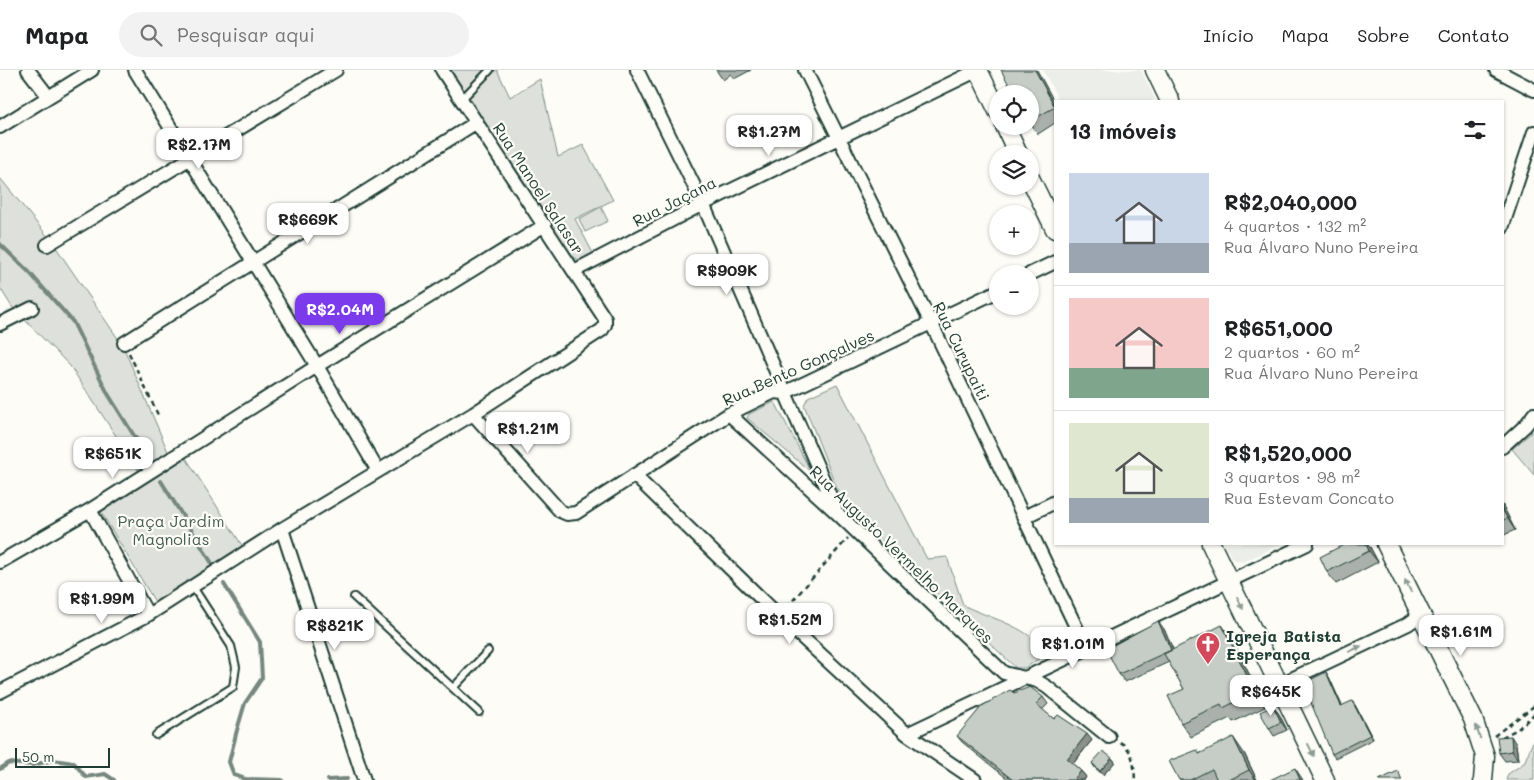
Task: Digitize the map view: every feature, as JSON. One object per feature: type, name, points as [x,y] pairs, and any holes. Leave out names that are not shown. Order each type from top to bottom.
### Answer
[{"type":"main road","points":[[978,70],[989,93]]},
{"type":"main road","points":[[1155,70],[1170,100]]},
{"type":"main road","points":[[1038,195],[1054,227]]},
{"type":"main road","points":[[1211,545],[1326,780]]},
{"type":"main road","points":[[1387,545],[1489,749],[1483,780]]},
{"type":"street","points":[[28,70],[48,96]]},
{"type":"street","points":[[0,127],[92,70]]},
{"type":"street","points":[[135,70],[252,264],[317,366],[378,471]]},
{"type":"street","points":[[47,245],[336,70]]},
{"type":"street","name":"Rua Manoel Salasar","points":[[442,70],[605,318],[605,325],[602,330],[473,414]]},
{"type":"street","points":[[637,70],[703,204],[837,513]]},
{"type":"street","name":"Rua Curupaiti","points":[[805,70],[932,324],[1086,648]]},
{"type":"street","name":"Rua Jaçana","points":[[574,271],[703,204],[978,70]]},
{"type":"street","points":[[1496,70],[1534,90]]},
{"type":"street","points":[[124,343],[477,122]]},
{"type":"street","points":[[1504,222],[1534,132]]},
{"type":"street","points":[[0,562],[90,510],[317,366],[545,226]]},
{"type":"street","points":[[1039,270],[1054,262]]},
{"type":"street","name":"Rua Bento Gonçalves","points":[[473,414],[560,511],[567,514],[576,513],[729,414],[774,392],[784,393],[989,296]]},
{"type":"street","points":[[0,324],[32,308]]},
{"type":"street","points":[[0,692],[148,615],[282,530],[473,414]]},
{"type":"street","name":"Rua Augusto Vermelho Marques","points":[[729,414],[837,513],[1004,673],[1037,681],[1109,737]]},
{"type":"street","points":[[1504,444],[1526,425],[1534,414]]},
{"type":"street","points":[[634,475],[779,616],[907,734],[975,780]]},
{"type":"street","points":[[1024,517],[1054,502]]},
{"type":"street","points":[[90,510],[148,615]]},
{"type":"street","points":[[282,530],[364,780]]},
{"type":"street","points":[[907,734],[1305,545]]},
{"type":"street","points":[[1279,685],[1408,624],[1415,619],[1419,608]]},
{"type":"lane","points":[[462,99],[490,70]]},
{"type":"lane","points":[[156,735],[233,687],[236,667],[231,646],[193,587]]},
{"type":"lane","points":[[354,597],[479,712]]},
{"type":"lane","points":[[453,688],[488,651]]},
{"type":"path","points":[[124,343],[158,415]]},
{"type":"path","points":[[779,616],[855,530]]},
{"type":"path","points":[[1489,749],[1494,736],[1534,706]]},
{"type":"path","points":[[1502,738],[1518,729],[1534,714]]},
{"type":"path","points":[[1109,737],[1123,743],[1129,750],[1134,762],[1135,780]]},
{"type":"shaded area","points":[[1043,70],[1141,70],[1155,99],[1153,100],[1058,100]]},
{"type":"shaded area","points":[[1225,545],[1279,545],[1243,562],[1232,559]]},
{"type":"green space","points":[[446,70],[497,70],[510,97],[540,79],[558,157],[583,145],[613,200],[575,219],[594,255],[580,260],[572,257]]},
{"type":"green space","points":[[0,178],[53,243],[123,346],[169,454],[141,474],[70,366],[12,307],[0,288]]},
{"type":"green space","points":[[601,207],[608,221],[585,232],[579,219]]},
{"type":"green space","points":[[837,384],[927,559],[947,557],[963,605],[1017,628],[1026,634],[1042,649],[1040,658],[1025,668],[1016,668],[891,550],[853,510],[838,491],[804,405],[808,397]]},
{"type":"green space","points":[[774,402],[811,472],[747,418],[749,414]]},
{"type":"green space","points":[[1534,432],[1534,475],[1512,449]]},
{"type":"green space","name":"Praça Jardim Magnolias","points":[[186,458],[245,550],[155,602],[101,512]]},
{"type":"green space","points":[[1534,739],[1534,780],[1506,780],[1508,774],[1524,763]]},
{"type":"building","points":[[1001,70],[1035,70],[1054,108],[1039,116],[1039,85],[1009,85]]},
{"type":"building","points":[[1343,545],[1366,545],[1369,551],[1327,572],[1320,557]]},
{"type":"building","points":[[1158,621],[1171,650],[1119,674],[1106,649]]},
{"type":"building","points":[[1222,625],[1255,692],[1223,708],[1221,704],[1181,723],[1168,696],[1184,689],[1164,654]]},
{"type":"building","points":[[1326,672],[1341,706],[1352,701],[1370,735],[1332,754],[1309,698],[1300,685]]},
{"type":"building","points":[[1030,687],[1043,697],[1036,704],[1054,719],[1058,715],[1087,734],[1067,759],[1081,771],[1074,779],[1076,780],[1013,780],[957,736],[982,706],[1010,690],[1014,693]]},
{"type":"building","points":[[1273,706],[1281,722],[1269,728],[1260,712]]},
{"type":"building","points":[[1511,736],[1512,751],[1499,753],[1497,737]]},
{"type":"building","points":[[1233,737],[1249,770],[1229,780],[1217,780],[1212,769],[1190,780],[1179,780],[1169,761],[1197,750],[1199,754]]},
{"type":"building","points":[[1103,751],[1112,758],[1100,771],[1092,763]]},
{"type":"building","points":[[1295,768],[1300,780],[1270,780]]},
{"type":"building","points":[[1398,771],[1402,780],[1379,780]]},
{"type":"waterway","points":[[0,244],[29,272],[73,322],[108,394],[148,458]]},
{"type":"waterway","points":[[161,481],[213,565]]},
{"type":"waterway","points":[[224,584],[260,642],[262,678],[245,703],[229,762],[234,775],[245,779]]},
{"type":"waterway","points":[[0,769],[9,763],[33,765],[53,760],[74,763],[86,777],[105,774],[114,780]]},
{"type":"waterway","points":[[244,779],[282,780]]},
{"type":"waterway","points":[[328,780],[347,779]]},
{"type":"place","name":"Igreja Batista Esperança","points":[[1208,665]]}]
